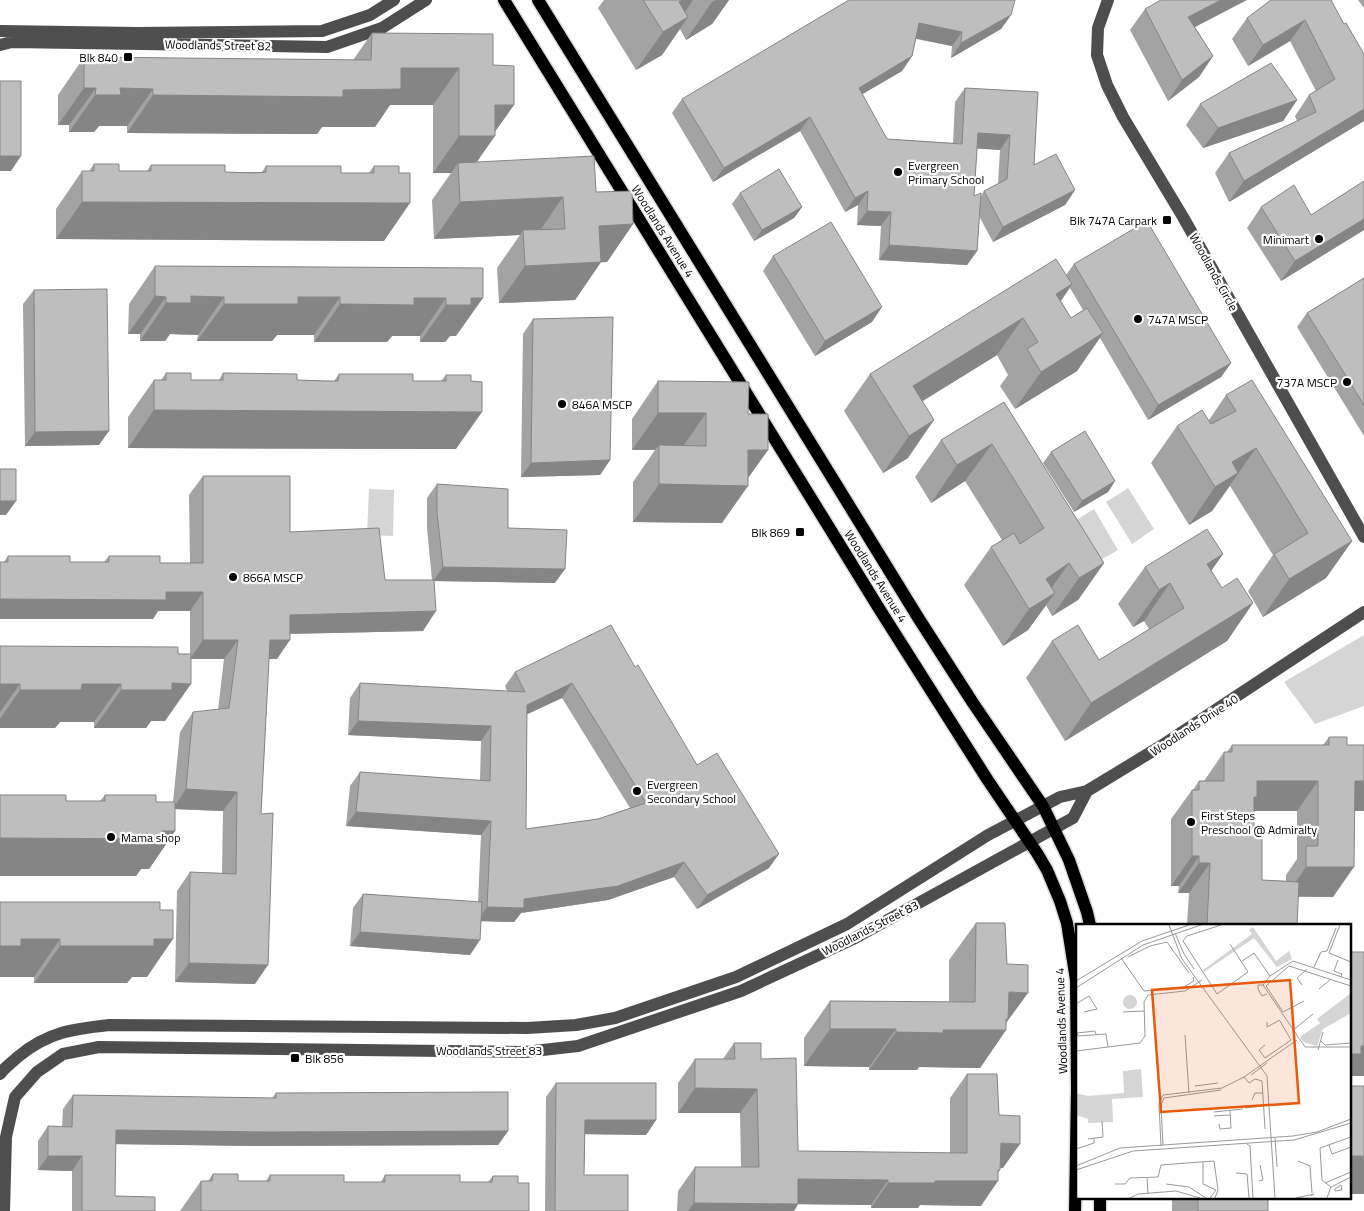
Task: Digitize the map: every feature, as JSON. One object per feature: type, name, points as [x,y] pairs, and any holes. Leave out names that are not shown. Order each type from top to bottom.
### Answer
[{"type":"main road","name":"Woodlands Avenue 4","points":[[504,0],[880,610],[1047,870],[1067,923],[1076,980]]},
{"type":"main road","name":"Woodlands Avenue 4","points":[[538,0],[919,619],[1043,806],[1069,860],[1090,924]]},
{"type":"main road","name":"Woodlands Avenue 4","points":[[1075,1211],[1076,1150]]},
{"type":"main road","points":[[1100,1198],[1100,1211]]},
{"type":"street","name":"Woodlands Street 82","points":[[0,31],[138,33],[322,30],[370,15],[394,0]]},
{"type":"street","name":"Woodlands Street 82","points":[[0,45],[12,42],[327,46],[382,28],[426,0]]},
{"type":"street","name":"Woodlands Circle","points":[[1108,0],[1098,28],[1097,55],[1107,85],[1123,117],[1184,217],[1364,537]]},
{"type":"street","name":"Woodlands Drive 40","points":[[1015,821],[1060,797],[1087,791],[1169,741],[1364,612]]},
{"type":"street","name":"Woodlands Street 83","points":[[4,1211],[6,1137],[15,1097],[37,1072],[63,1054],[99,1047],[525,1052],[578,1046],[741,991],[855,938],[1073,818],[1087,791]]},
{"type":"street","name":"Woodlands Street 83","points":[[0,1074],[3,1069],[34,1044],[68,1030],[109,1025],[527,1028],[576,1025],[615,1018],[736,978],[847,924],[988,835],[1015,821]]},
{"type":"shaded area","points":[[1128,488],[1154,529],[1132,544],[1106,502]]},
{"type":"shaded area","points":[[369,489],[394,490],[393,536],[367,535]]},
{"type":"shaded area","points":[[1094,509],[1118,550],[1099,561],[1075,521]]},
{"type":"shaded area","points":[[1364,635],[1364,706],[1315,724],[1284,682]]},
{"type":"building","points":[[643,0],[682,0],[679,2],[688,17],[663,32]]},
{"type":"building","points":[[849,0],[1015,0],[1011,15],[961,43],[962,32],[919,23],[912,56],[859,88],[887,139],[962,144],[965,88],[1038,92],[1034,165],[1056,154],[1075,190],[1003,227],[984,191],[1007,179],[1010,135],[978,133],[974,196],[981,193],[977,251],[889,245],[891,212],[867,211],[868,191],[855,198],[810,117],[724,168],[682,99]]},
{"type":"building","points":[[1161,0],[1221,0],[1188,17],[1213,56],[1182,80],[1145,9]]},
{"type":"building","points":[[1271,0],[1331,0],[1364,54],[1364,109],[1244,181],[1229,153],[1316,112],[1309,95],[1335,79],[1305,20],[1263,45],[1247,18]]},
{"type":"building","points":[[372,33],[493,34],[493,65],[514,66],[514,105],[495,105],[495,136],[459,136],[459,68],[401,68],[401,89],[343,90],[343,97],[153,95],[153,89],[120,88],[121,95],[95,95],[96,88],[84,88],[84,57],[371,60]]},
{"type":"building","points":[[1271,63],[1297,100],[1218,128],[1200,104]]},
{"type":"building","points":[[0,81],[21,81],[21,156],[0,156]]},
{"type":"building","points":[[594,156],[596,192],[632,191],[633,224],[599,226],[601,262],[525,266],[523,230],[565,229],[563,197],[460,202],[458,163]]},
{"type":"building","points":[[94,164],[119,164],[119,171],[151,171],[151,165],[225,165],[225,172],[254,173],[266,172],[266,166],[341,166],[341,173],[374,173],[374,166],[399,166],[399,173],[410,173],[410,203],[82,202],[82,171],[94,171]]},
{"type":"building","points":[[779,169],[802,207],[762,230],[740,193]]},
{"type":"building","points":[[1364,181],[1364,219],[1295,261],[1261,207],[1294,185],[1311,215]]},
{"type":"building","name":"747A MSCP","points":[[1147,221],[1231,363],[1158,405],[1074,264]]},
{"type":"building","points":[[831,222],[882,307],[825,341],[773,256]]},
{"type":"building","points":[[1056,259],[1072,284],[1056,294],[1071,318],[1087,308],[1103,333],[1041,372],[1027,349],[1038,342],[1023,318],[913,386],[934,420],[909,436],[870,374]]},
{"type":"building","points":[[155,266],[483,268],[483,298],[471,298],[471,305],[446,305],[446,298],[414,298],[414,305],[340,304],[340,297],[298,297],[298,304],[224,304],[224,297],[191,296],[191,303],[166,303],[166,297],[155,296]]},
{"type":"building","name":"737A MSCP","points":[[1364,278],[1364,405],[1307,313]]},
{"type":"building","points":[[107,289],[109,431],[35,432],[34,290]]},
{"type":"building","name":"846A MSCP","points":[[613,317],[610,460],[531,463],[533,319]]},
{"type":"building","points":[[166,373],[191,373],[191,380],[223,380],[223,373],[297,374],[297,380],[326,381],[338,381],[339,374],[413,374],[413,381],[446,381],[446,375],[471,375],[471,381],[482,382],[482,412],[154,410],[154,380],[166,380]]},
{"type":"building","points":[[1252,380],[1352,541],[1289,579],[1274,554],[1308,533],[1256,448],[1232,462],[1238,473],[1215,487],[1177,426],[1202,410],[1211,424],[1236,411],[1226,395]]},
{"type":"building","points":[[658,381],[749,382],[748,414],[768,414],[768,450],[748,450],[748,486],[659,484],[659,445],[706,446],[706,413],[658,413]]},
{"type":"building","points":[[1004,402],[1104,563],[1079,578],[1069,563],[1046,579],[1055,593],[1029,609],[991,547],[1014,533],[1020,544],[1044,528],[992,444],[957,465],[941,440]]},
{"type":"building","points":[[1085,431],[1115,481],[1082,501],[1051,452]]},
{"type":"building","points":[[0,469],[16,469],[16,501],[0,501]]},
{"type":"building","points":[[203,476],[290,476],[290,532],[379,528],[385,580],[434,580],[436,611],[290,615],[290,640],[270,640],[261,814],[273,813],[268,965],[189,963],[190,872],[236,874],[237,792],[186,789],[193,712],[229,708],[238,640],[203,640],[203,592],[166,592],[166,600],[0,599],[0,562],[8,562],[8,556],[70,556],[70,562],[109,562],[109,556],[160,556],[160,563],[203,563]]},
{"type":"building","points":[[437,484],[508,489],[508,528],[567,530],[565,569],[443,567],[437,513]]},
{"type":"building","points":[[1207,529],[1223,554],[1207,564],[1222,588],[1237,578],[1253,603],[1091,703],[1052,641],[1078,625],[1099,660],[1184,608],[1170,583],[1159,590],[1145,567]]},
{"type":"building","points":[[611,625],[635,667],[638,665],[697,765],[717,753],[779,854],[707,895],[684,862],[618,886],[524,899],[524,908],[487,907],[491,821],[356,812],[360,772],[490,781],[491,726],[358,721],[360,683],[525,692],[515,672]],"holes":[[[572,683],[646,803],[598,819],[526,829],[527,705]]]},
{"type":"building","points":[[0,646],[178,647],[178,654],[191,654],[191,684],[172,683],[172,690],[121,690],[121,684],[82,684],[81,690],[20,690],[20,684],[0,684]]},
{"type":"building","points":[[1329,737],[1347,737],[1347,745],[1364,745],[1364,781],[1355,781],[1354,867],[1306,867],[1306,846],[1318,846],[1318,781],[1257,781],[1257,797],[1254,797],[1254,827],[1262,827],[1262,880],[1299,882],[1297,924],[1207,924],[1210,863],[1199,863],[1199,856],[1192,856],[1192,790],[1199,790],[1199,781],[1224,781],[1224,752],[1232,752],[1232,745],[1329,745]]},
{"type":"building","points":[[0,795],[66,795],[66,801],[105,801],[105,795],[156,795],[156,802],[175,802],[175,831],[162,831],[162,839],[0,838]]},
{"type":"building","points":[[363,894],[482,902],[480,940],[360,932]]},
{"type":"building","points":[[0,902],[160,902],[160,910],[173,910],[173,939],[154,939],[154,946],[60,946],[60,939],[21,939],[21,946],[0,946]]},
{"type":"building","points":[[976,923],[1005,923],[1007,964],[1028,965],[1028,993],[1009,992],[1006,1030],[943,1030],[943,1033],[896,1032],[896,1029],[830,1029],[830,1001],[975,1002]]},
{"type":"building","points":[[1352,952],[1364,952],[1364,1046],[1361,1046],[1361,1054],[1352,1054]]},
{"type":"building","points":[[734,1043],[761,1043],[761,1059],[796,1058],[798,1151],[967,1153],[967,1074],[997,1074],[999,1115],[1020,1116],[1020,1144],[1001,1143],[998,1181],[888,1183],[888,1180],[798,1179],[798,1204],[694,1203],[695,1167],[759,1167],[757,1089],[695,1088],[695,1059],[735,1059]]},
{"type":"building","points":[[556,1083],[656,1083],[656,1120],[585,1120],[584,1175],[628,1175],[628,1211],[555,1211]]},
{"type":"building","points":[[1352,1086],[1364,1086],[1364,1156],[1352,1156]]},
{"type":"building","points":[[508,1092],[508,1131],[267,1132],[116,1130],[115,1196],[155,1197],[155,1211],[82,1211],[82,1156],[48,1156],[48,1126],[72,1127],[73,1095],[276,1098],[276,1093]]},
{"type":"building","points":[[213,1174],[238,1174],[238,1181],[270,1181],[270,1175],[344,1175],[344,1182],[385,1182],[385,1175],[460,1175],[460,1182],[492,1182],[493,1176],[518,1176],[518,1183],[529,1183],[529,1211],[201,1211],[201,1181],[212,1181]]},
{"type":"building","points":[[1198,1198],[1268,1198],[1268,1211],[1198,1211]]},
{"type":"place","name":"Blk 840","points":[[128,57]]},
{"type":"place","name":"Evergreen Primary School","points":[[898,172]]},
{"type":"place","name":"Blk 747A Carpark","points":[[1167,220]]},
{"type":"place","name":"Minimart","points":[[1319,239]]},
{"type":"place","name":"747A MSCP","points":[[1138,319]]},
{"type":"place","name":"737A MSCP","points":[[1347,382]]},
{"type":"place","name":"846A MSCP","points":[[562,404]]},
{"type":"place","name":"Blk 869","points":[[800,532]]},
{"type":"place","name":"866A MSCP","points":[[233,577]]},
{"type":"place","name":"Evergreen Secondary School","points":[[637,791]]},
{"type":"place","name":"First Steps Preschool @ Admiralty","points":[[1191,822]]},
{"type":"place","name":"Mama shop","points":[[111,837]]},
{"type":"place","name":"Blk 856","points":[[295,1058]]}]
